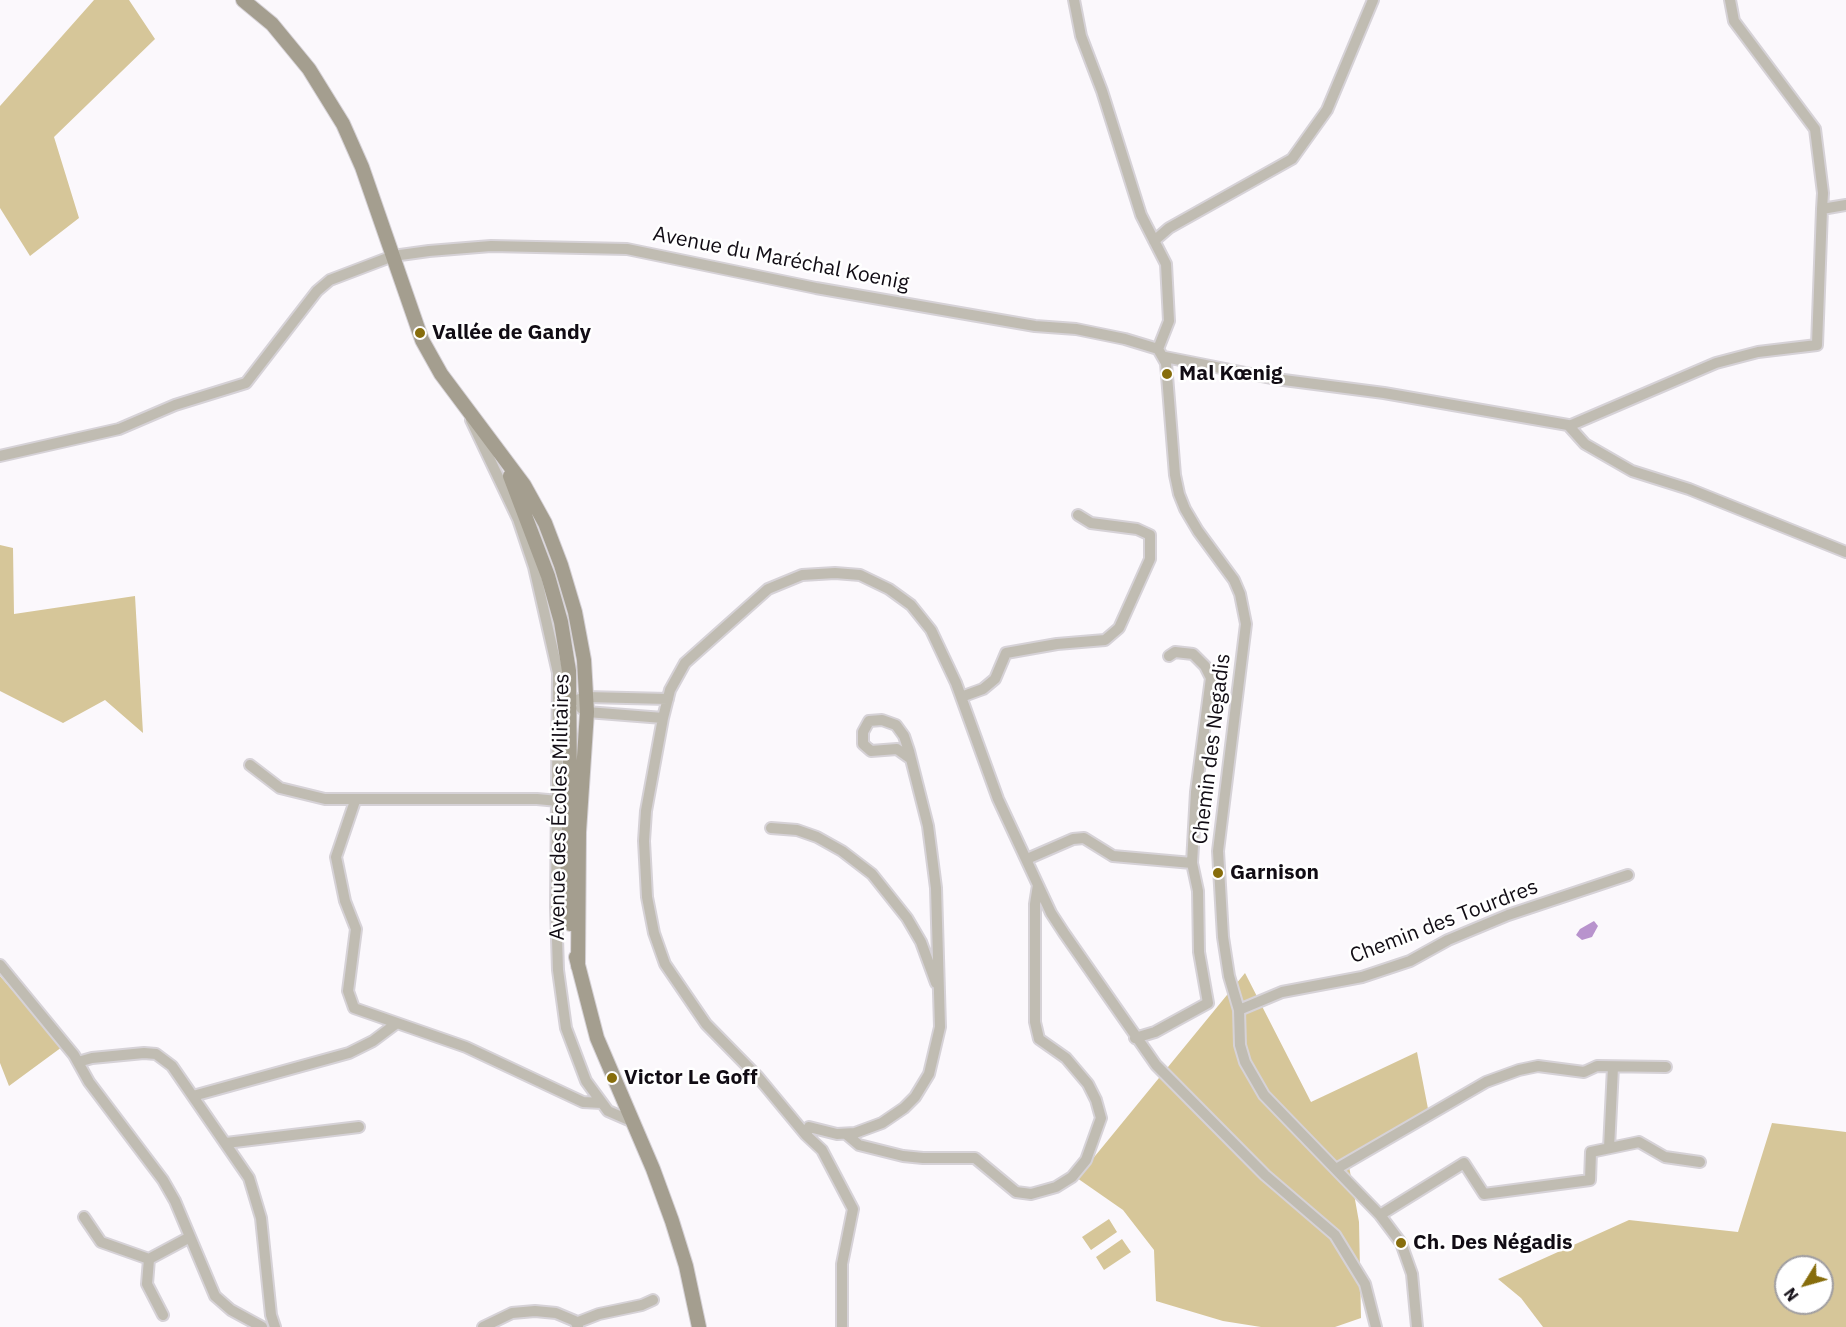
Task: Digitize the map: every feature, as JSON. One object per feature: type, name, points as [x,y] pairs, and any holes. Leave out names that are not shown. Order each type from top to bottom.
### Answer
[{"type":"street","name":"Avenue des Écoles Militaires","points":[[243,0],[272,24],[309,69],[342,124],[362,167],[422,340],[441,374],[524,485],[540,514],[561,565],[575,612],[584,660],[587,712],[579,832],[578,966]]},
{"type":"street","points":[[1074,0],[1081,36],[1102,91],[1141,214],[1166,264],[1169,321],[1161,353]]},
{"type":"street","points":[[1154,241],[1168,228],[1292,159],[1327,110],[1373,0]]},
{"type":"street","points":[[1730,0],[1734,21],[1815,129],[1823,193],[1816,345],[1758,352],[1716,363],[1569,426],[1585,444],[1632,471],[1689,489],[1846,552]]},
{"type":"street","points":[[1821,209],[1846,205]]},
{"type":"street","name":"Avenue du Maréchal Koenig","points":[[0,456],[118,429],[175,405],[246,382],[317,291],[346,272],[393,256],[491,246],[627,249],[816,288],[1035,326],[1076,329],[1125,339],[1161,353],[1276,379],[1470,406],[1569,426]]},
{"type":"street","name":"Chemin des Negadis","points":[[1161,353],[1179,494],[1198,531],[1234,580],[1240,594],[1246,624],[1218,851],[1223,937],[1229,976],[1239,1010],[1240,1045],[1253,1079],[1275,1108],[1380,1215],[1401,1243],[1412,1274],[1417,1327]]},
{"type":"street","points":[[467,409],[487,457],[518,519],[534,567],[558,673],[556,917],[558,970],[566,1028],[586,1081],[608,1111],[631,1121]]},
{"type":"street","name":"Avenue des Écoles Militaires","points":[[499,453],[536,537],[549,576],[561,622],[569,671],[567,888],[570,933],[597,1038],[653,1169],[672,1221],[686,1266],[699,1327]]},
{"type":"street","points":[[961,697],[983,689],[995,679],[1006,653],[1057,644],[1106,640],[1119,628],[1150,559],[1150,535],[1137,530],[1091,523],[1078,515]]},
{"type":"street","points":[[842,1327],[842,1264],[853,1209],[822,1150],[806,1135],[758,1077],[706,1024],[665,964],[646,897],[644,842],[646,811],[663,718],[668,699],[685,663],[768,589],[802,575],[835,573],[860,575],[889,589],[911,605],[931,630],[961,697],[998,799],[1038,885],[1064,933],[1156,1065],[1265,1175],[1335,1235],[1365,1284],[1376,1327]]},
{"type":"street","points":[[1135,1038],[1155,1032],[1208,1003],[1199,952],[1198,891],[1192,863],[1196,792],[1211,678],[1205,666],[1193,654],[1175,652],[1168,656]]},
{"type":"street","points":[[570,702],[586,697],[668,699]]},
{"type":"street","points":[[570,702],[587,712],[663,718]]},
{"type":"street","points":[[806,1135],[809,1127],[846,1134],[882,1123],[915,1097],[929,1074],[935,1056],[940,1027],[940,998],[936,888],[928,826],[911,759],[904,736],[896,724],[882,720],[869,721],[863,732],[863,744],[871,751],[897,749],[911,759]]},
{"type":"street","points":[[250,765],[280,788],[325,799],[558,801]]},
{"type":"street","points":[[355,801],[336,857],[345,901],[356,930],[348,991],[354,1008],[466,1047],[583,1102],[602,1103]]},
{"type":"street","points":[[771,828],[797,830],[817,837],[843,851],[872,874],[907,918],[921,942],[940,998]]},
{"type":"street","points":[[1027,859],[1073,839],[1084,838],[1113,856],[1192,863]]},
{"type":"street","name":"Chemin des Tourdres","points":[[1239,1010],[1282,992],[1362,977],[1410,961],[1448,940],[1508,915],[1628,875]]},
{"type":"street","points":[[846,1134],[859,1145],[903,1156],[932,1159],[975,1158],[1016,1192],[1031,1194],[1056,1187],[1072,1178],[1086,1160],[1101,1118],[1096,1100],[1088,1084],[1066,1058],[1039,1039],[1035,1022],[1035,904],[1038,885]]},
{"type":"street","points":[[0,965],[17,982],[78,1062],[88,1082],[163,1180],[176,1201],[215,1296],[231,1310],[262,1327]]},
{"type":"street","points":[[193,1096],[349,1053],[373,1041],[397,1023]]},
{"type":"street","points":[[78,1062],[133,1054],[156,1054],[172,1066],[249,1178],[261,1218],[270,1315],[275,1327]]},
{"type":"street","points":[[1336,1169],[1486,1082],[1538,1066],[1584,1072],[1597,1066],[1666,1067]]},
{"type":"street","points":[[1609,1148],[1613,1067]]},
{"type":"street","points":[[226,1143],[359,1126]]},
{"type":"street","points":[[1380,1215],[1464,1163],[1484,1194],[1590,1179],[1591,1152],[1640,1142],[1665,1157],[1700,1162]]},
{"type":"street","points":[[84,1217],[100,1242],[149,1259],[190,1237]]},
{"type":"street","points":[[149,1259],[147,1284],[163,1315]]},
{"type":"street","points":[[483,1327],[512,1313],[535,1311],[556,1314],[577,1325],[599,1314],[642,1305],[653,1300]]},
{"type":"shaded area","points":[[94,0],[129,0],[155,39],[54,137],[79,218],[30,256],[0,208],[0,106]]},
{"type":"shaded area","points":[[0,545],[13,548],[14,614],[135,596],[143,733],[105,700],[63,723],[0,691]]},
{"type":"shaded area","points":[[1594,921],[1598,926],[1592,937],[1582,940],[1576,935],[1580,929]]},
{"type":"shaded area","points":[[1245,973],[1311,1102],[1417,1052],[1430,1119],[1349,1166],[1359,1222],[1361,1318],[1335,1327],[1261,1327],[1223,1321],[1156,1301],[1154,1250],[1123,1210],[1077,1178]]},
{"type":"shaded area","points":[[0,976],[62,1047],[9,1086],[0,1063]]},
{"type":"shaded area","points":[[1772,1123],[1846,1132],[1846,1327],[1543,1327],[1521,1298],[1498,1279],[1629,1220],[1738,1232]]},
{"type":"shaded area","points":[[1109,1219],[1117,1232],[1091,1250],[1082,1237]]},
{"type":"shaded area","points":[[1122,1239],[1131,1252],[1104,1270],[1096,1257]]},
{"type":"place","name":"Vallée de Gandy","points":[[420,333]]},
{"type":"place","name":"Mal Kœnig","points":[[1167,374]]},
{"type":"place","name":"Garnison","points":[[1218,873]]},
{"type":"place","name":"Victor Le Goff","points":[[612,1078]]},
{"type":"place","name":"Ch. Des Négadis","points":[[1401,1243]]}]
